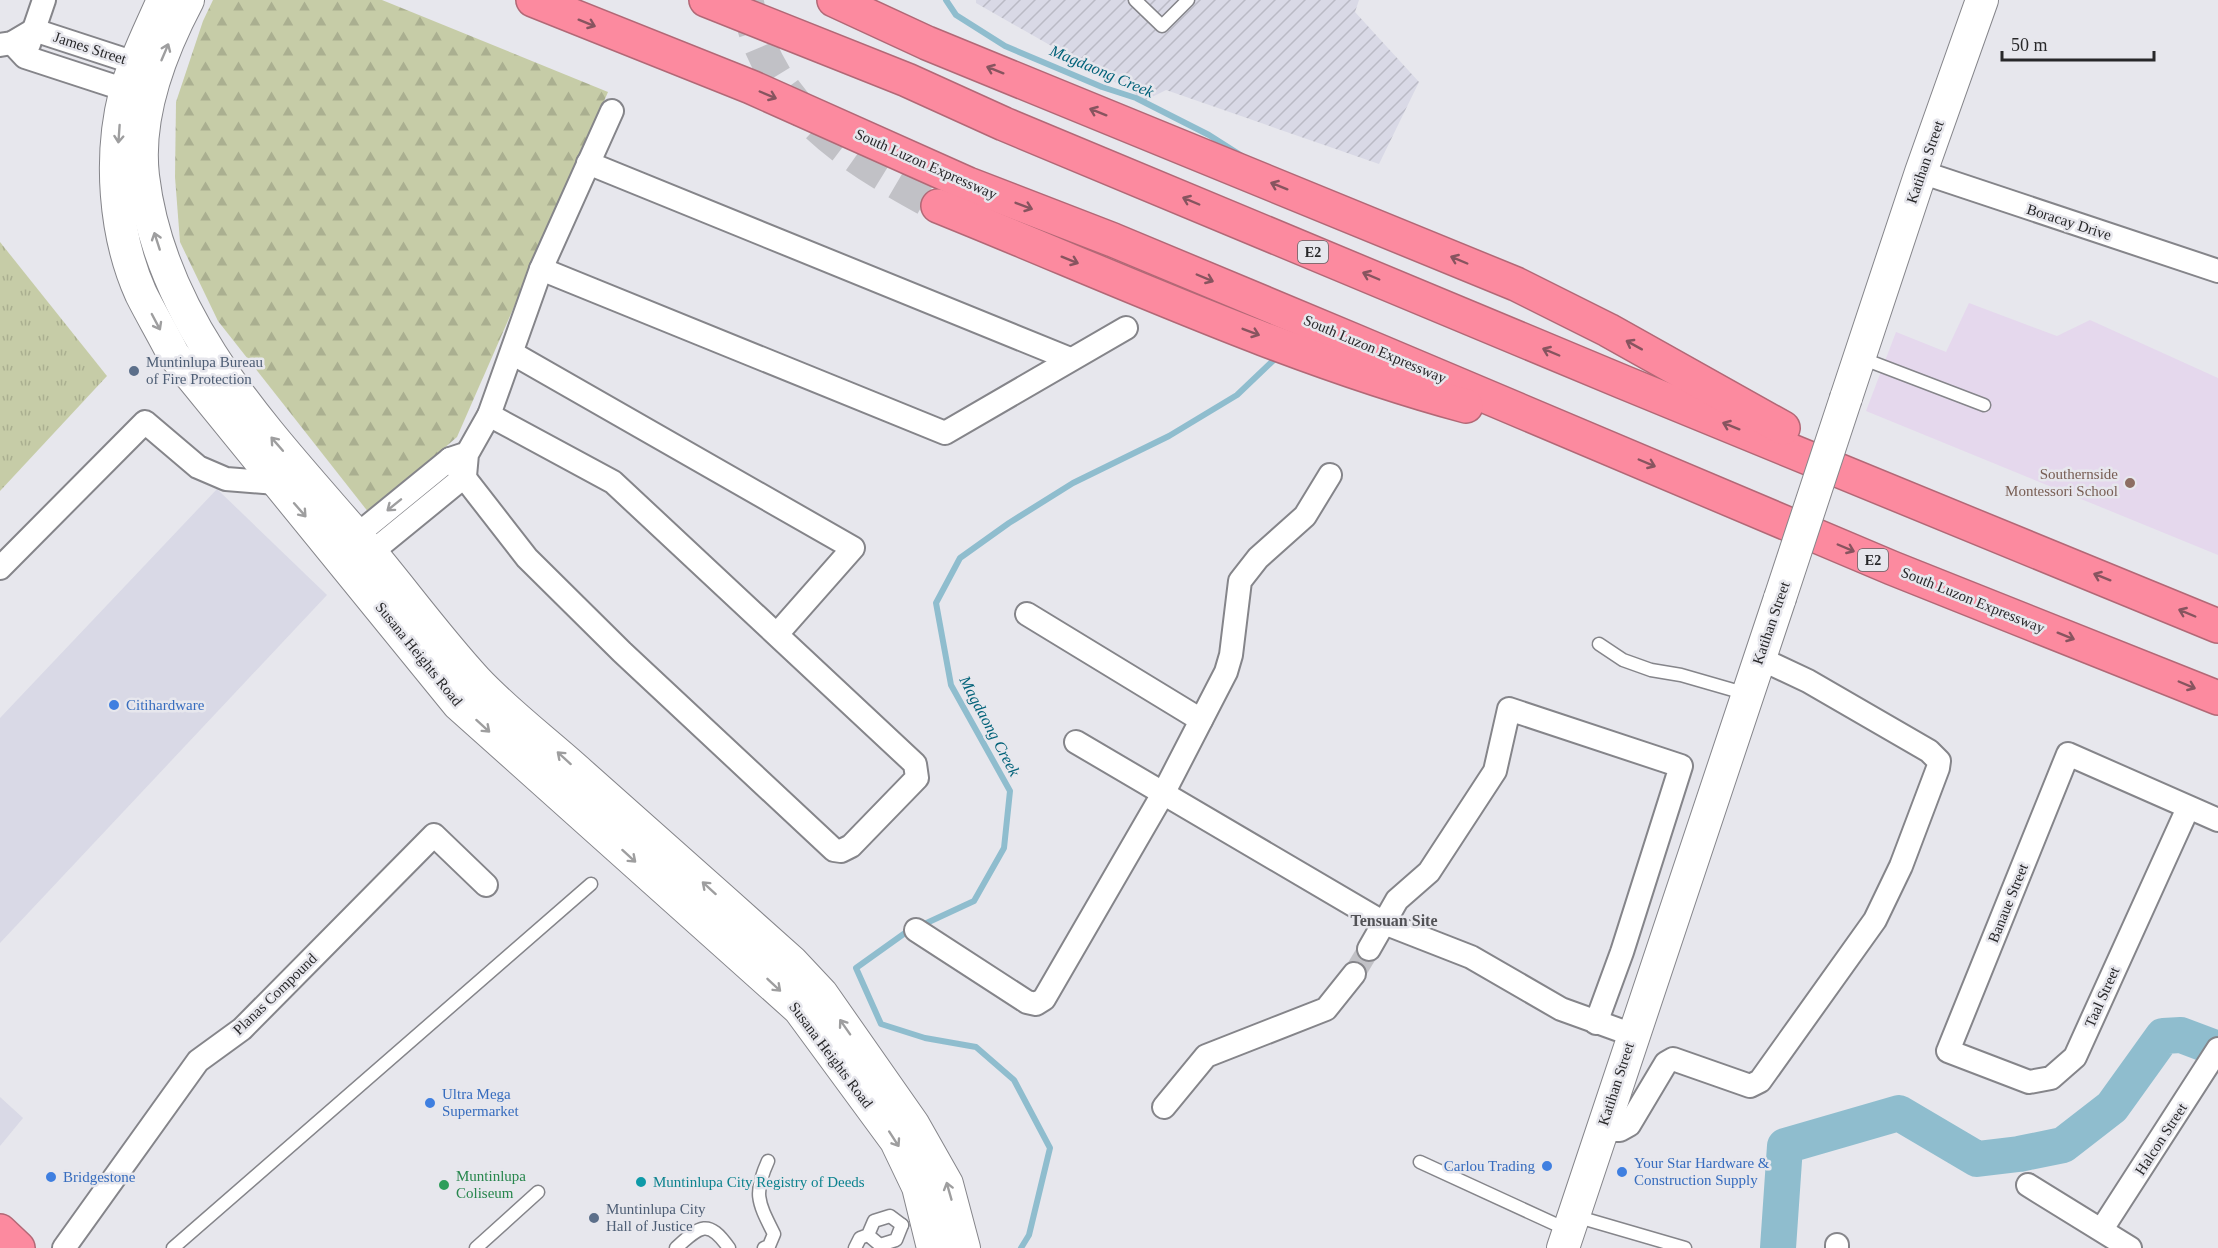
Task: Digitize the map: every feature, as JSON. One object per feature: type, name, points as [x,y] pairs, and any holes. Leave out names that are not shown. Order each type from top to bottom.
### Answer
[{"type":"highway","name":"South Luzon Expressway","points":[[533,0],[751,87],[968,184],[1113,240],[1593,440],[1892,568],[2218,698]]},
{"type":"highway","name":"E2","points":[[706,0],[907,80],[1004,124],[2218,626]]},
{"type":"highway","points":[[834,0],[927,43],[1516,284],[1608,330],[1921,504]]},
{"type":"highway","points":[[874,0],[927,43]]},
{"type":"highway","points":[[938,206],[1194,311],[1395,386],[1593,440]]},
{"type":"highway","points":[[0,1231],[18,1248]]},
{"type":"main road","name":"Susana Heights Road","points":[[163,0],[131,77],[121,112],[117,178],[121,233],[141,292],[173,354],[276,483],[353,552],[477,682],[792,962],[822,994],[913,1124],[947,1184],[964,1248]]},
{"type":"main road","name":"Susana Heights Road","points":[[188,0],[157,71],[146,105],[142,137],[143,175],[170,281],[197,335],[255,419],[353,552],[458,704],[799,1009],[896,1141],[918,1187],[913,1220],[933,1248]]},
{"type":"main road","name":"Katihan Street","points":[[1569,1231],[1921,172],[1982,0]]},
{"type":"street","points":[[12,48],[34,30],[44,0]]},
{"type":"street","name":"James Street","points":[[34,30],[131,77]]},
{"type":"street","name":"James Street","points":[[12,48],[131,77]]},
{"type":"street","points":[[353,552],[460,463],[489,415],[542,269],[612,111]]},
{"type":"street","points":[[588,163],[1070,359]]},
{"type":"street","name":"Boracay Drive","points":[[1921,172],[2218,271]]},
{"type":"street","points":[[542,269],[945,433],[1126,328]]},
{"type":"street","points":[[512,353],[853,548],[778,633]]},
{"type":"street","points":[[460,463],[527,558],[622,652],[834,850],[841,851],[851,846],[916,778],[915,764],[778,633],[614,482],[489,415]]},
{"type":"street","points":[[0,568],[145,422],[198,467],[226,479],[276,483]]},
{"type":"street","points":[[916,930],[1028,1002],[1036,1004],[1044,999],[1164,792],[1228,664],[1240,581],[1258,558],[1305,516],[1330,475]]},
{"type":"street","points":[[1027,614],[1201,720]]},
{"type":"street","points":[[1601,1130],[1620,1130],[1629,1125],[1666,1063],[1673,1059],[1750,1086],[1760,1082],[1875,920],[1901,866],[1938,768],[1939,761],[1929,751],[1808,681],[1759,658]]},
{"type":"street","points":[[1369,949],[1397,900],[1430,872],[1495,771],[1509,709],[1681,766],[1622,952],[1596,1023]]},
{"type":"street","points":[[1076,742],[1384,923],[1472,957],[1561,1009],[1633,1035]]},
{"type":"street","name":"Banaue Street","points":[[1948,1051],[2068,754],[2188,808]]},
{"type":"street","points":[[2188,808],[2218,820]]},
{"type":"street","name":"Taal Street","points":[[1948,1051],[2029,1082],[2051,1078],[2075,1057],[2188,808]]},
{"type":"street","name":"Planas Compound","points":[[64,1248],[198,1061],[242,1029],[428,841],[434,836],[486,885]]},
{"type":"street","points":[[1164,1107],[1206,1056],[1326,1009],[1354,974]]},
{"type":"street","name":"Halcon Street","points":[[2102,1229],[2213,1057]]},
{"type":"street","points":[[2028,1185],[2130,1248]]},
{"type":"lane","points":[[1135,0],[1162,26],[1188,0]]},
{"type":"lane","points":[[1860,357],[1984,405]]},
{"type":"lane","points":[[1599,644],[1623,660],[1651,670],[1681,675],[1747,694]]},
{"type":"lane","points":[[173,1248],[591,884]]},
{"type":"lane","points":[[764,1248],[769,1246],[774,1234],[758,1200],[759,1182],[768,1161]]},
{"type":"lane","points":[[1420,1162],[1569,1231],[1685,1248]]},
{"type":"lane","points":[[476,1248],[538,1192]]},
{"type":"lane","points":[[855,1248],[860,1238],[868,1235],[874,1221],[890,1216],[913,1220]]},
{"type":"lane","points":[[868,1235],[880,1245],[896,1240],[913,1220]]},
{"type":"lane","points":[[676,1248],[702,1227],[711,1228],[719,1233],[729,1248]]},
{"type":"shaded area","points":[[976,0],[1359,0],[1355,12],[1419,82],[1379,164],[1166,90],[1146,100],[976,3]]},
{"type":"shaded area","name":"Southernside Montessori School","points":[[1969,303],[2057,336],[2090,320],[2218,378],[2218,555],[1866,411],[1896,332],[1946,352]]},
{"type":"shaded area","name":"Citihardware","points":[[217,489],[327,595],[0,943],[0,718]]},
{"type":"shaded area","points":[[0,1097],[23,1118],[0,1146]]},
{"type":"green space","points":[[213,0],[382,0],[608,92],[457,437],[369,513],[218,321],[180,242],[175,177],[176,102],[203,21]]},
{"type":"green space","points":[[0,242],[107,376],[0,491]]},
{"type":"waterway","name":"Magdaong Creek","points":[[946,0],[956,15],[1005,46],[1102,87],[1136,98],[1209,135],[1242,156]]},
{"type":"waterway","name":"Magdaong Creek","points":[[1021,1248],[1029,1235],[1050,1148],[1014,1080],[976,1047],[925,1038],[881,1024],[856,968],[905,933],[974,901],[1004,848],[1010,791],[951,685],[936,603],[960,558],[1009,523],[1073,483],[1169,436],[1237,395],[1279,355]]},
{"type":"waterway","points":[[1778,1248],[1785,1146],[1899,1113],[1977,1159],[2019,1154],[2063,1145],[2112,1107],[2163,1036],[2181,1035],[2218,1049]]},
{"type":"tunnel","points":[[747,0],[757,38],[772,71],[792,100],[843,148],[873,169],[938,206]]},
{"type":"tunnel","points":[[1354,974],[1369,949]]},
{"type":"place","name":"Muntinlupa Bureau of Fire Protection","points":[[134,371]]},
{"type":"place","name":"Southernside Montessori School","points":[[2130,483]]},
{"type":"place","name":"Citihardware","points":[[114,705]]},
{"type":"place","name":"Ultra Mega Supermarket","points":[[430,1103]]},
{"type":"place","name":"Carlou Trading","points":[[1547,1166]]},
{"type":"place","name":"Your Star Hardware & Construction Supply","points":[[1622,1172]]},
{"type":"place","name":"Bridgestone","points":[[51,1177]]},
{"type":"place","name":"Muntinlupa City Registry of Deeds","points":[[641,1182]]},
{"type":"place","name":"Muntinlupa Coliseum","points":[[444,1185]]},
{"type":"place","name":"Muntinlupa City Hall of Justice","points":[[594,1218]]},
{"type":"district","name":"Tensuan Site","points":[[1394,920]]}]
